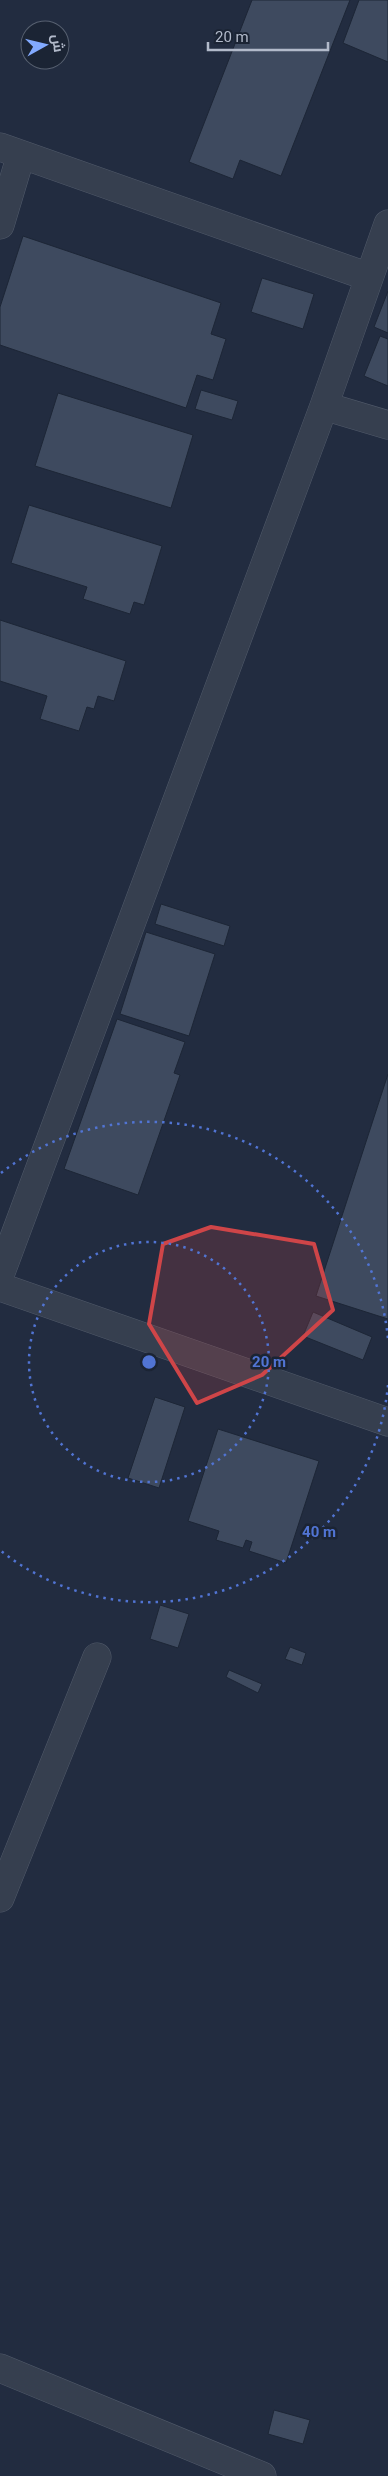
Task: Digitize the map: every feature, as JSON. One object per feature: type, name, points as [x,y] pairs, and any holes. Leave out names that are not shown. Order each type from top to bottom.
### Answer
[{"type":"street","points":[[0,225],[11,151],[369,277]]},
{"type":"street","points":[[0,1275],[324,406],[388,224]]},
{"type":"street","points":[[324,406],[388,425]]},
{"type":"street","points":[[0,1287],[388,1422]]},
{"type":"street","points":[[0,1898],[97,1657]]},
{"type":"street","points":[[0,2368],[262,2476]]},
{"type":"highlighted area","points":[[211,1227],[314,1244],[333,1310],[262,1375],[197,1403],[149,1324],[163,1244]]},
{"type":"building","points":[[252,0],[350,0],[281,176],[240,160],[233,179],[189,162]]},
{"type":"building","points":[[359,0],[388,0],[388,62],[343,43]]},
{"type":"building","points":[[23,236],[221,303],[211,334],[226,339],[213,380],[197,375],[186,408],[0,345],[0,307]]},
{"type":"building","points":[[262,278],[314,294],[303,329],[251,312]]},
{"type":"building","points":[[388,291],[388,333],[374,327]]},
{"type":"building","points":[[380,336],[388,339],[388,386],[364,376]]},
{"type":"building","points":[[201,390],[238,401],[232,420],[195,409]]},
{"type":"building","points":[[58,393],[193,435],[171,508],[35,466]]},
{"type":"building","points":[[29,505],[162,546],[144,605],[134,602],[130,614],[83,599],[87,587],[11,563]]},
{"type":"building","points":[[0,620],[126,661],[114,701],[98,696],[94,709],[87,707],[79,731],[40,719],[47,696],[0,681]]},
{"type":"building","points":[[161,904],[230,926],[224,946],[155,924]]},
{"type":"building","points":[[146,932],[215,954],[189,1036],[120,1014]]},
{"type":"building","points":[[117,1019],[185,1042],[174,1073],[180,1075],[138,1195],[64,1169]]},
{"type":"building","points":[[388,1074],[388,1319],[316,1296]]},
{"type":"building","points":[[313,1312],[372,1337],[363,1360],[303,1336]]},
{"type":"building","points":[[155,1397],[185,1407],[159,1488],[128,1478]]},
{"type":"building","points":[[218,1429],[319,1461],[286,1563],[249,1551],[252,1542],[246,1540],[243,1548],[216,1540],[219,1531],[188,1521]]},
{"type":"building","points":[[160,1605],[189,1614],[178,1648],[150,1639]]},
{"type":"building","points":[[290,1647],[306,1653],[302,1665],[285,1659]]},
{"type":"building","points":[[229,1670],[262,1684],[258,1693],[226,1677]]},
{"type":"building","points":[[274,2410],[310,2420],[303,2444],[268,2434]]}]
